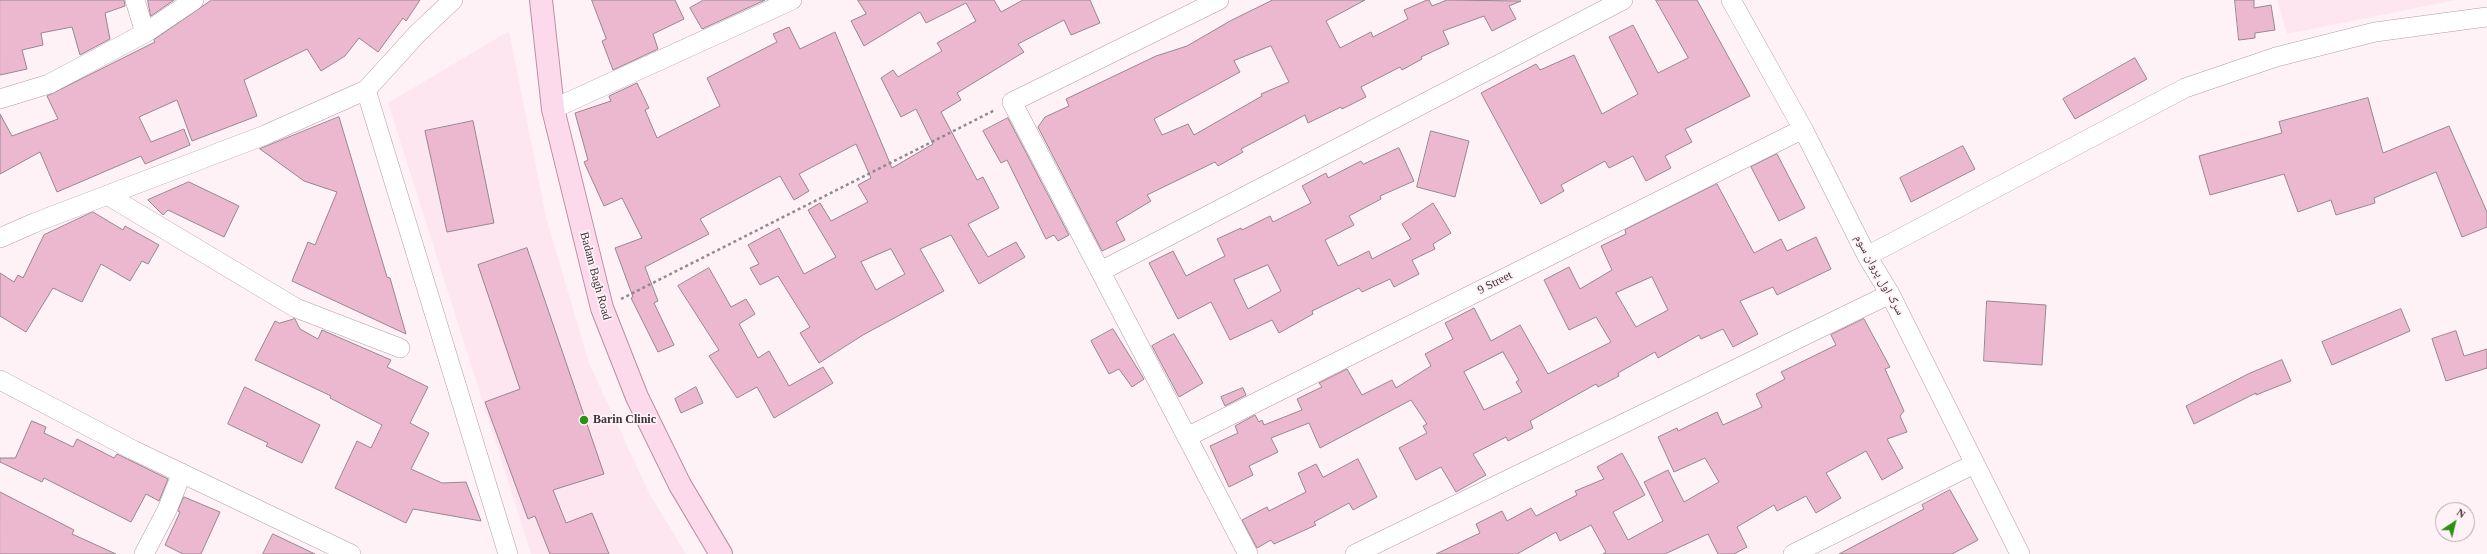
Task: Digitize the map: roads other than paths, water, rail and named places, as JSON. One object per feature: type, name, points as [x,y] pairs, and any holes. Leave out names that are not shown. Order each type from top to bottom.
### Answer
[{"type":"main road","name":"Badam Bagh Road","points":[[541,0],[553,110],[602,308],[637,397],[680,485],[721,554]]},
{"type":"street","points":[[135,0],[145,33]]},
{"type":"street","points":[[1,235],[265,135],[366,90],[418,33],[452,0]]},
{"type":"street","points":[[553,110],[792,0]]},
{"type":"street","points":[[1219,0],[1012,102],[1248,554]]},
{"type":"street","points":[[1101,271],[1623,0]]},
{"type":"street","name":"سرک اول پروان سوم","points":[[1731,0],[1803,129],[1867,256],[1890,294],[2020,554]]},
{"type":"street","points":[[0,99],[50,84],[145,33],[192,1]]},
{"type":"street","points":[[1867,256],[2185,88],[2276,57],[2375,32],[2487,17]]},
{"type":"street","points":[[366,90],[508,554]]},
{"type":"street","name":"9 Street","points":[[1187,437],[1803,129]]},
{"type":"street","points":[[107,195],[296,308],[400,348]]},
{"type":"street","points":[[1355,554],[1890,294]]},
{"type":"street","points":[[0,380],[182,473],[351,554]]},
{"type":"street","points":[[1793,554],[1974,464]]},
{"type":"street","points":[[144,554],[167,510],[182,473]]},
{"type":"place","name":"Barin Clinic","points":[[584,420]]}]
